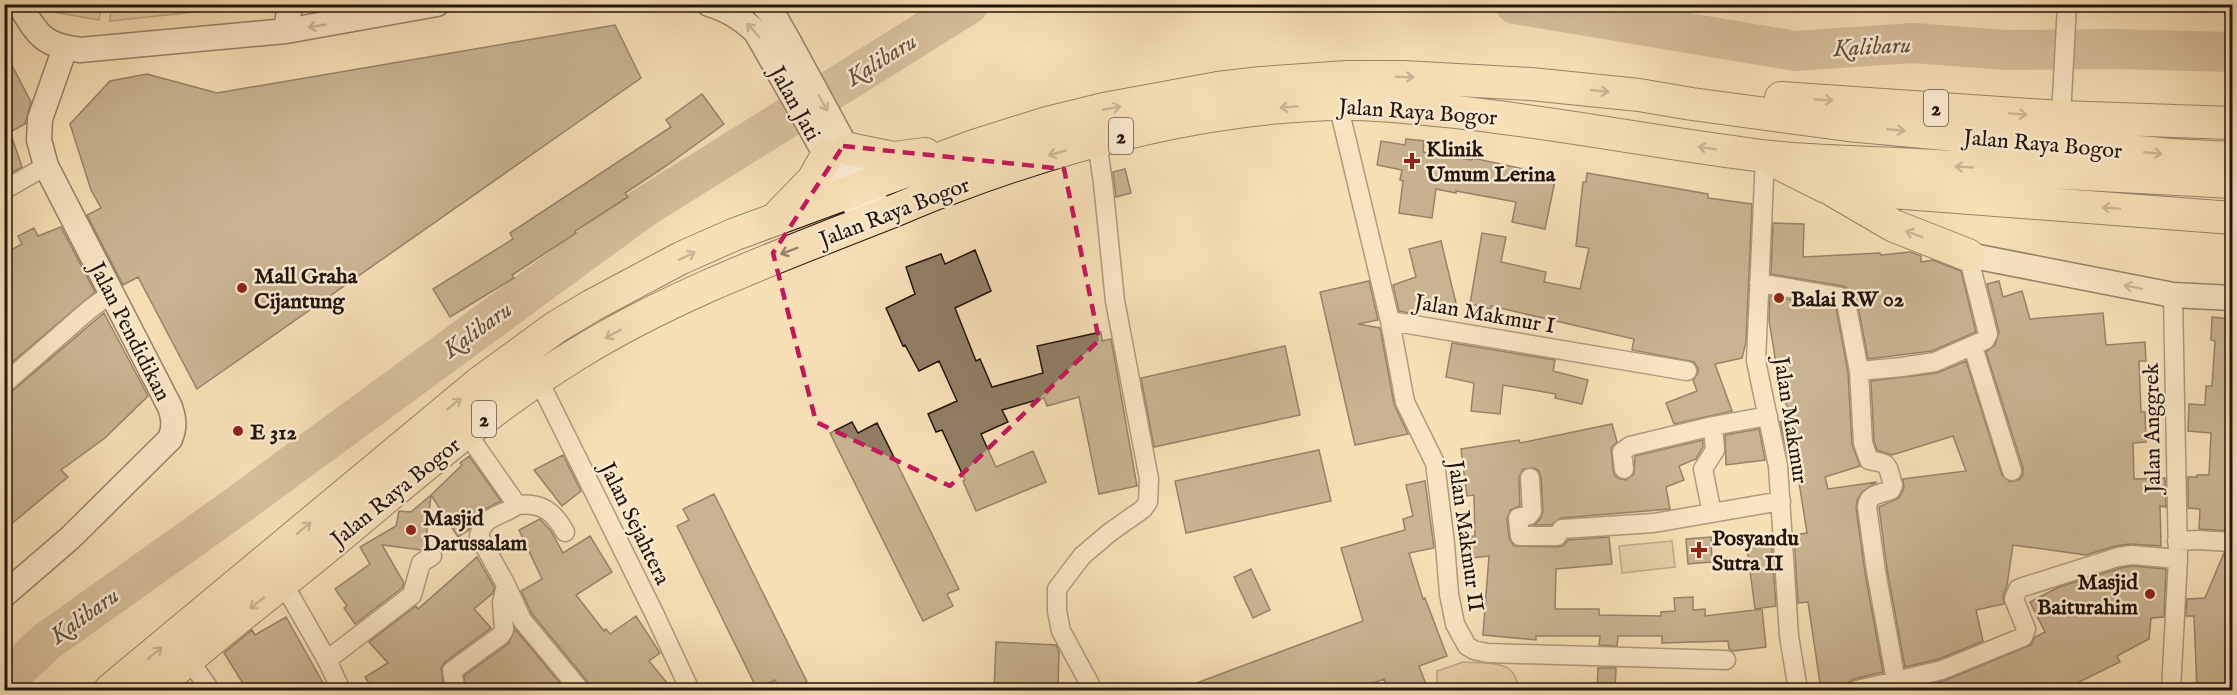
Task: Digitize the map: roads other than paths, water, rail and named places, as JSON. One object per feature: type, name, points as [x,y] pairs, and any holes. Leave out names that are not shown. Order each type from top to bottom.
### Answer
[{"type":"highway","name":"Jalan Raya Bogor","points":[[110,690],[433,421],[556,327],[681,258],[733,235],[974,146],[1047,123],[1104,109],[1218,88],[1309,79],[1403,77],[1532,84],[1639,95],[1848,125],[2171,155],[2232,158]]},
{"type":"highway","name":"Jalan Raya Bogor","points":[[1639,95],[1730,95],[1846,101],[2062,102],[2232,123]]},
{"type":"highway","name":"Jalan Raya Bogor","points":[[153,690],[188,658],[466,432],[538,379],[613,333],[732,274],[1014,165],[1097,142],[1192,119],[1239,112],[1338,104],[1368,104],[1501,117],[1774,157],[2232,182]]},
{"type":"highway","points":[[771,221],[796,200],[813,180],[834,147],[893,158],[974,146]]},
{"type":"highway","name":"Jalan Raya Bogor","points":[[1774,157],[1826,187],[2232,218]]},
{"type":"highway","points":[[1826,187],[1894,226],[1968,255]]},
{"type":"street","points":[[19,4],[39,36],[65,48],[80,50],[286,31],[437,4]]},
{"type":"street","points":[[286,31],[290,4]]},
{"type":"street","name":"Jalan Jati","points":[[709,4],[740,18],[792,70]]},
{"type":"street","name":"Jalan Jati","points":[[763,4],[776,19],[792,70],[874,219]]},
{"type":"street","points":[[2062,102],[2067,4]]},
{"type":"street","name":"Jalan Pendidikan","points":[[4,595],[70,538],[170,439],[174,430],[174,419],[170,407],[46,165],[39,140],[40,119],[65,48]]},
{"type":"street","name":"Jalan Makmur I","points":[[1338,104],[1390,321],[1687,371]]},
{"type":"street","points":[[1094,690],[1061,631],[1057,611],[1057,590],[1082,556],[1143,509],[1148,502],[1149,479],[1115,301],[1097,142]]},
{"type":"street","name":"Jalan Makmur","points":[[1774,157],[1759,283],[1756,361],[1778,466],[1789,636],[1798,690]]},
{"type":"street","points":[[4,190],[46,165]]},
{"type":"street","points":[[1859,371],[1902,368],[1935,362],[1985,340],[1988,334],[1968,255],[2173,295],[2232,298]]},
{"type":"street","points":[[1759,283],[1844,299],[1859,371],[1863,443],[1869,460],[1883,461],[1886,465],[1893,485],[1891,490],[1871,496],[1867,507],[1896,681]]},
{"type":"street","points":[[4,384],[90,309],[112,293]]},
{"type":"street","name":"Jalan Anggrek","points":[[2170,690],[2177,550],[2173,295]]},
{"type":"street","name":"Jalan Makmur II","points":[[1390,321],[1405,402],[1435,463],[1449,594],[1455,624],[1467,646],[1487,653],[1726,660]]},
{"type":"street","points":[[1973,346],[2012,471]]},
{"type":"street","name":"Jalan Sejahtera","points":[[538,379],[690,690]]},
{"type":"street","points":[[1624,469],[1622,452],[1630,446],[1713,426],[1768,416]]},
{"type":"street","points":[[1712,513],[1703,469],[1715,450],[1713,426]]},
{"type":"street","points":[[466,432],[517,505]]},
{"type":"street","points":[[1530,478],[1532,511],[1529,515],[1518,518],[1520,536],[1557,536],[1562,529],[1654,522],[1781,501]]},
{"type":"street","points":[[565,532],[550,511],[534,506],[517,505],[485,521],[481,526],[479,537],[506,585],[522,621],[580,690]]},
{"type":"street","points":[[1857,690],[1942,670],[2023,637],[2026,629],[2014,599],[2018,590],[2118,557],[2177,550],[2198,540],[2232,542]]},
{"type":"street","points":[[327,660],[412,595],[422,563],[432,556]]},
{"type":"street","points":[[283,583],[327,660],[341,690]]},
{"type":"street","points":[[452,690],[454,686],[452,671],[501,635],[504,630],[502,602],[506,585]]},
{"type":"street","points":[[188,658],[210,690]]},
{"type":"waterway","name":"Kalibaru","points":[[4,681],[46,642],[230,511],[643,208],[969,4]]},
{"type":"waterway","name":"Kalibaru","points":[[1515,4],[1795,51],[1913,43],[2006,50],[2111,49],[2232,52]]},
{"type":"place","name":"Klinik Umum Lerina","points":[[1412,161]]},
{"type":"place","name":"Mall Graha Cijantung","points":[[242,288]]},
{"type":"place","name":"Balai RW 02","points":[[1779,298]]},
{"type":"place","name":"E 312","points":[[238,431]]},
{"type":"place","name":"Masjid Darussalam","points":[[411,530]]},
{"type":"place","name":"Posyandu Sutra II","points":[[1699,550]]},
{"type":"place","name":"Masjid Baiturahim","points":[[2150,594]]}]
